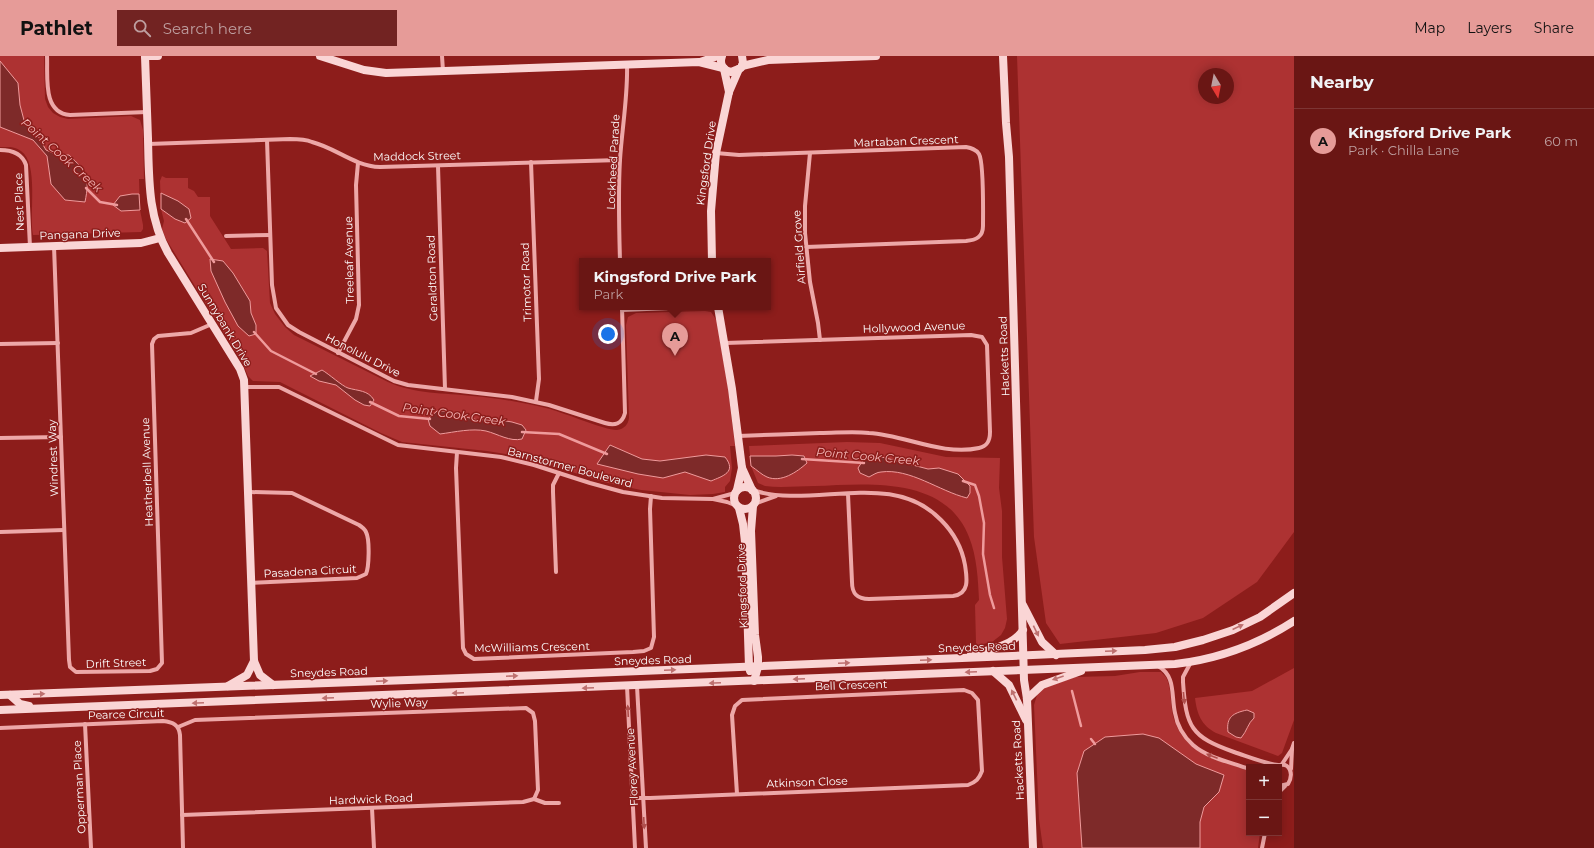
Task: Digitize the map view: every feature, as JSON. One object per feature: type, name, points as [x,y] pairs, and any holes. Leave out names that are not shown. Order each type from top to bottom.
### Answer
[{"type":"street","points":[[47,56],[49,99],[52,106],[60,113],[70,115],[147,112]]},
{"type":"street","points":[[145,56],[158,56]]},
{"type":"street","name":"Sunnybank Drive","points":[[145,56],[151,202],[160,238],[244,377],[254,661],[260,675],[273,685]]},
{"type":"street","points":[[320,56],[369,72],[386,73],[699,62],[724,68],[731,72],[768,60],[876,56]]},
{"type":"street","points":[[442,56],[443,71]]},
{"type":"street","points":[[699,62],[718,56]]},
{"type":"street","name":"Kingsford Drive","points":[[722,56],[721,63],[724,68],[729,92]]},
{"type":"street","points":[[740,68],[743,60],[742,56]]},
{"type":"street","points":[[753,56],[768,60]]},
{"type":"street","name":"Hacketts Road","points":[[1004,56],[1006,123],[1009,156],[1024,671],[1027,699],[1033,848]]},
{"type":"street","name":"Lockheed Parade","points":[[620,258],[620,160],[627,85],[627,64]]},
{"type":"street","name":"Kingsford Drive","points":[[712,258],[711,211],[716,153],[729,92],[740,68]]},
{"type":"street","name":"Maddock Street","points":[[148,144],[298,139],[313,142],[358,164],[380,167],[620,160]]},
{"type":"street","name":"Honolulu Drive","points":[[267,140],[272,290],[274,302],[278,312],[284,321],[293,328],[338,353],[400,383],[499,394],[536,401],[605,423],[618,424],[622,420],[625,413],[622,310]]},
{"type":"street","name":"Martaban Crescent","points":[[716,153],[734,155],[966,147],[973,148],[977,151],[981,159],[983,230],[979,237],[972,241],[806,247]]},
{"type":"street","name":"Nest Place","points":[[0,150],[11,150],[16,152],[23,158],[26,165],[30,247]]},
{"type":"street","name":"Airfield Grove","points":[[810,153],[806,206],[806,247],[810,282],[820,340]]},
{"type":"street","name":"Trimotor Road","points":[[531,162],[539,379],[536,401]]},
{"type":"street","name":"Treeleaf Avenue","points":[[338,353],[356,319],[359,305],[356,184],[358,164]]},
{"type":"street","name":"Geraldton Road","points":[[438,166],[445,389]]},
{"type":"street","points":[[226,236],[270,235]]},
{"type":"street","name":"Pangana Drive","points":[[0,248],[141,244],[160,238]]},
{"type":"street","name":"Windrest Way","points":[[54,246],[69,660],[72,669]]},
{"type":"street","points":[[719,310],[725,343],[742,468],[756,497],[754,505]]},
{"type":"street","name":"Heatherbell Avenue","points":[[161,666],[152,344],[154,339],[158,336],[191,333],[212,324]]},
{"type":"street","name":"Hollywood Avenue","points":[[725,343],[971,334],[982,337],[986,341],[990,432],[988,443],[983,446],[975,448],[944,448],[889,435],[867,432],[738,436]]},
{"type":"street","points":[[0,344],[58,342]]},
{"type":"street","name":"Barnstormer Boulevard","points":[[245,387],[279,386],[398,445],[512,460],[606,488],[651,496],[712,499],[727,502],[738,507]]},
{"type":"street","points":[[0,438],[61,437]]},
{"type":"street","name":"McWilliams Crescent","points":[[457,452],[456,468],[463,648],[466,654],[474,659],[633,652],[644,651],[651,648],[654,637],[650,509],[651,496]]},
{"type":"street","points":[[742,468],[734,500],[738,507],[745,509],[777,496]]},
{"type":"street","points":[[556,572],[553,492],[558,473]]},
{"type":"street","points":[[736,491],[743,487],[777,496],[883,493],[899,496],[920,504],[934,513],[954,536],[963,556],[967,582],[966,589],[960,595],[953,596],[869,599],[860,598],[855,595],[852,591],[848,494]]},
{"type":"street","name":"Barnstormer Boulevard","points":[[712,499],[736,491]]},
{"type":"street","name":"Pasadena Circuit","points":[[249,492],[283,492],[297,494],[359,525],[366,532],[368,552],[368,569],[366,574],[360,578],[251,583]]},
{"type":"street","name":"Kingsford Drive","points":[[754,505],[751,531],[755,635],[758,666]]},
{"type":"street","name":"Kingsford Drive","points":[[738,507],[744,537],[749,667],[754,681]]},
{"type":"street","points":[[0,532],[64,530]]},
{"type":"street","name":"Sneydes Road","points":[[0,695],[631,672],[1145,650],[1175,647],[1204,640],[1232,630],[1260,617],[1294,593]]},
{"type":"street","points":[[1022,602],[1042,642],[1056,655]]},
{"type":"street","points":[[0,710],[1157,665],[1192,662],[1218,656],[1246,647],[1271,635],[1294,621]]},
{"type":"street","points":[[961,658],[1010,641],[1019,636],[1023,630]]},
{"type":"street","points":[[225,687],[245,676],[254,661]]},
{"type":"street","points":[[1192,662],[1183,677],[1183,682],[1186,713],[1196,732],[1204,740],[1215,745],[1272,764]]},
{"type":"street","points":[[1157,665],[1165,670],[1170,679],[1176,719],[1186,738],[1204,752],[1246,768]]},
{"type":"street","name":"Drift Street","points":[[72,669],[80,673],[143,671],[154,670],[161,666]]},
{"type":"street","points":[[754,681],[758,666]]},
{"type":"street","points":[[1027,699],[1042,684],[1095,667]]},
{"type":"street","points":[[994,671],[1009,685],[1028,722]]},
{"type":"street","points":[[631,672],[637,686]]},
{"type":"street","points":[[627,686],[631,672]]},
{"type":"street","name":"Florey Avenue","points":[[627,686],[632,798],[636,848]]},
{"type":"street","name":"Florey Avenue","points":[[637,686],[646,848]]},
{"type":"street","name":"Bell Crescent","points":[[736,794],[733,712],[739,701],[749,698],[967,690],[975,695],[978,703],[982,771],[980,777]]},
{"type":"street","points":[[10,695],[23,705],[52,708]]},
{"type":"street","name":"Wylie Way","points":[[178,727],[195,720],[526,708],[533,713],[535,721],[538,790],[534,799]]},
{"type":"street","name":"Pearce Circuit","points":[[0,728],[85,724],[173,723],[178,727],[180,737],[183,848]]},
{"type":"street","name":"Opperman Place","points":[[85,724],[91,848]]},
{"type":"street","points":[[1282,789],[1292,780],[1292,750],[1294,743]]},
{"type":"street","points":[[1279,764],[1292,750]]},
{"type":"street","points":[[1282,765],[1286,765],[1293,771]]},
{"type":"street","name":"Atkinson Close","points":[[632,798],[968,785],[975,782],[980,777]]},
{"type":"street","points":[[1282,786],[1294,785]]},
{"type":"street","name":"Hardwick Road","points":[[182,815],[523,802],[534,799],[545,803],[559,803]]},
{"type":"street","points":[[372,808],[374,848]]},
{"type":"street","points":[[1262,848],[1264,836]]},
{"type":"shaded area","points":[[0,56],[44,56],[45,99],[48,107],[53,113],[60,117],[68,119],[131,116],[140,120],[143,130],[144,179],[139,179],[140,210],[143,225],[141,232],[33,235],[32,177],[27,157],[16,148],[0,147]]},
{"type":"shaded area","points":[[1017,56],[1294,56],[1294,532],[1257,582],[1203,618],[1156,633],[1060,644],[1046,623],[1034,537]]},
{"type":"shaded area","points":[[162,176],[166,178],[188,178],[188,188],[194,191],[198,197],[210,197],[210,216],[231,249],[263,248],[267,251],[270,303],[275,314],[285,327],[294,335],[388,382],[408,389],[492,398],[521,403],[550,409],[605,428],[617,430],[624,428],[627,425],[629,418],[626,325],[628,317],[636,313],[711,312],[717,321],[728,388],[735,446],[730,446],[732,468],[730,481],[725,487],[725,492],[690,495],[641,490],[603,482],[541,462],[511,455],[402,442],[280,382],[253,381],[248,376],[243,364],[166,239],[162,229],[164,221],[161,209],[160,181]]},
{"type":"shaded area","points":[[847,442],[880,443],[946,457],[1000,458],[999,488],[1002,511],[1002,557],[1007,619],[1005,628],[1001,635],[992,642],[978,645],[976,643],[975,605],[979,600],[978,576],[974,552],[969,537],[958,517],[942,503],[923,493],[880,485],[765,486],[758,483],[751,466],[749,446]]},
{"type":"shaded area","points":[[1294,668],[1294,720],[1282,753],[1278,756],[1216,733],[1203,723],[1197,709],[1195,698],[1252,691]]},
{"type":"shaded area","points":[[1140,672],[1161,672],[1166,677],[1168,682],[1173,716],[1178,729],[1185,739],[1193,747],[1214,759],[1246,770],[1246,836],[1260,836],[1258,848],[1043,848],[1039,819],[1034,705],[1037,695],[1041,689],[1075,677],[1115,676]]},
{"type":"water","points":[[0,61],[18,83],[20,105],[25,124],[38,136],[46,150],[58,155],[69,155],[80,166],[86,176],[87,181],[85,202],[65,200],[51,184],[47,156],[33,140],[0,127]]},
{"type":"water","points":[[161,193],[178,201],[189,209],[191,218],[185,223],[175,219],[161,209]]},
{"type":"water","points":[[139,194],[140,210],[121,211],[113,205],[120,196]]},
{"type":"water","points":[[210,259],[223,261],[233,273],[250,301],[251,313],[256,325],[256,334],[249,336],[238,326],[211,271]]},
{"type":"water","points":[[322,370],[345,387],[369,394],[374,400],[370,406],[364,405],[336,385],[319,381],[310,376]]},
{"type":"water","points":[[437,411],[450,411],[478,420],[494,419],[512,422],[522,425],[526,430],[522,439],[518,440],[508,439],[481,430],[440,434],[430,426],[428,419]]},
{"type":"water","points":[[610,445],[642,459],[660,461],[706,455],[725,457],[730,466],[727,473],[711,481],[685,472],[663,478],[638,474],[597,464]]},
{"type":"water","points":[[750,456],[804,456],[807,463],[794,473],[783,478],[778,479],[767,477],[751,466]]},
{"type":"water","points":[[878,456],[928,469],[939,468],[958,474],[970,486],[970,493],[967,498],[956,495],[903,473],[880,472],[869,477],[860,473],[858,468],[864,459]]},
{"type":"water","points":[[1247,710],[1254,713],[1254,718],[1241,738],[1236,737],[1228,732],[1229,719],[1234,714]]},
{"type":"water","points":[[1143,734],[1159,738],[1196,764],[1224,775],[1219,792],[1204,807],[1200,822],[1200,848],[1082,848],[1077,773],[1084,751],[1105,737]]},
{"type":"waterway","name":"Point Cook Creek","points":[[86,188],[100,202],[117,205]]},
{"type":"waterway","name":"Point Cook Creek","points":[[186,219],[214,262]]},
{"type":"waterway","name":"Point Cook Creek","points":[[254,332],[271,351],[316,374]]},
{"type":"waterway","name":"Point Cook Creek","points":[[370,402],[399,416],[430,419]]},
{"type":"waterway","name":"Point Cook Creek","points":[[522,432],[559,434],[607,454]]},
{"type":"waterway","name":"Point Cook Creek","points":[[802,459],[864,463]]},
{"type":"waterway","name":"Point Cook Creek","points":[[963,481],[975,485],[979,496],[984,523],[983,554],[990,595],[994,608]]},
{"type":"waterway","name":"Point Cook Creek","points":[[1072,691],[1081,726]]},
{"type":"waterway","name":"Point Cook Creek","points":[[1091,739],[1095,744]]},
{"type":"place","name":"Kingsford Drive Park","points":[[675,356]]}]
